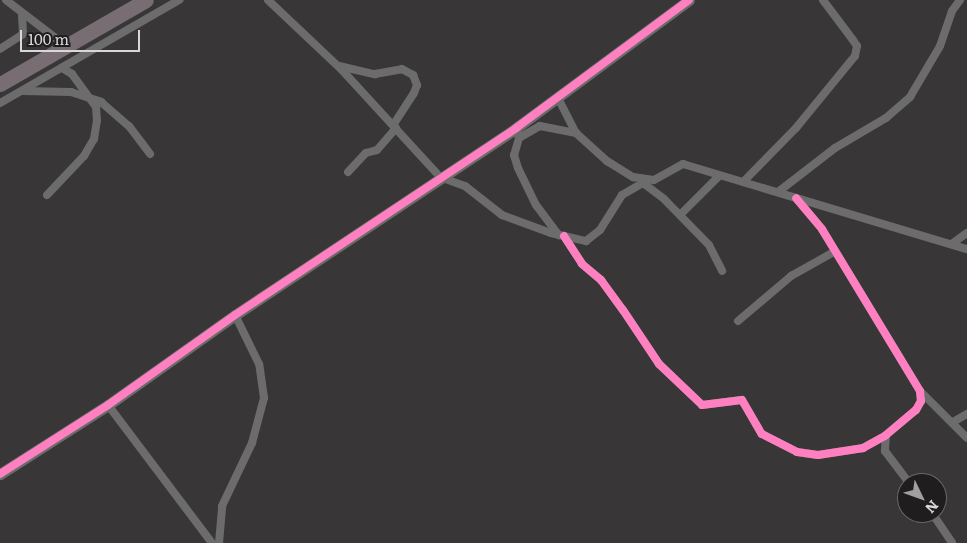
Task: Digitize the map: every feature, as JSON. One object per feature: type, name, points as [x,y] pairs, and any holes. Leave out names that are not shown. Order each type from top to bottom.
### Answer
[{"type":"highway","points":[[0,84],[146,0]]},
{"type":"street","points":[[0,103],[179,0]]},
{"type":"street","points":[[268,0],[286,21],[339,66],[440,177],[465,186],[502,215],[561,235],[586,240],[593,237],[616,201],[646,182],[666,176],[683,164],[953,243],[967,249]]},
{"type":"street","points":[[0,474],[108,404],[235,315],[440,177],[518,133],[558,98],[689,0]]},
{"type":"street","points":[[743,182],[796,128],[855,56],[857,46],[823,0]]},
{"type":"street","points":[[778,192],[835,148],[886,118],[910,97],[940,46],[952,11],[960,0]]},
{"type":"street","points":[[9,1],[22,14],[66,46]]},
{"type":"street","points":[[0,49],[22,34],[22,14]]},
{"type":"street","points":[[339,66],[375,74],[402,69],[413,74],[417,85],[394,127],[377,150],[366,153],[348,172]]},
{"type":"street","points":[[47,195],[84,156],[94,138],[96,107],[72,74],[62,68]]},
{"type":"street","points":[[20,91],[52,90],[88,97],[116,112],[150,154]]},
{"type":"street","points":[[558,98],[576,133],[620,170],[646,182],[713,249],[722,271]]},
{"type":"street","points":[[518,133],[540,126],[576,133]]},
{"type":"street","points":[[518,133],[514,155],[536,206],[561,235],[582,264],[601,280],[659,364],[702,405],[742,400],[762,434],[811,455],[863,448],[886,435],[920,406],[920,391]]},
{"type":"street","points":[[680,215],[719,176]]},
{"type":"street","points":[[796,198],[816,219],[834,252],[854,278],[920,391],[967,438]]},
{"type":"street","points":[[953,243],[967,233]]},
{"type":"street","points":[[738,321],[791,276],[834,252]]},
{"type":"street","points":[[219,543],[222,506],[252,443],[264,398],[259,364],[235,315]]},
{"type":"street","points":[[108,404],[212,543]]},
{"type":"street","points":[[953,422],[967,414]]},
{"type":"street","points":[[886,435],[885,451],[902,473]]},
{"type":"street","points":[[939,523],[952,543]]},
{"type":"cycle path","points":[[0,474],[108,405],[235,315],[516,128],[689,0]]},
{"type":"cycle path","points":[[564,236],[582,264],[601,280],[659,364],[702,405],[742,400],[762,434],[797,452],[818,455],[863,448],[886,435],[916,410],[921,401],[920,391],[822,229],[796,198]]}]
